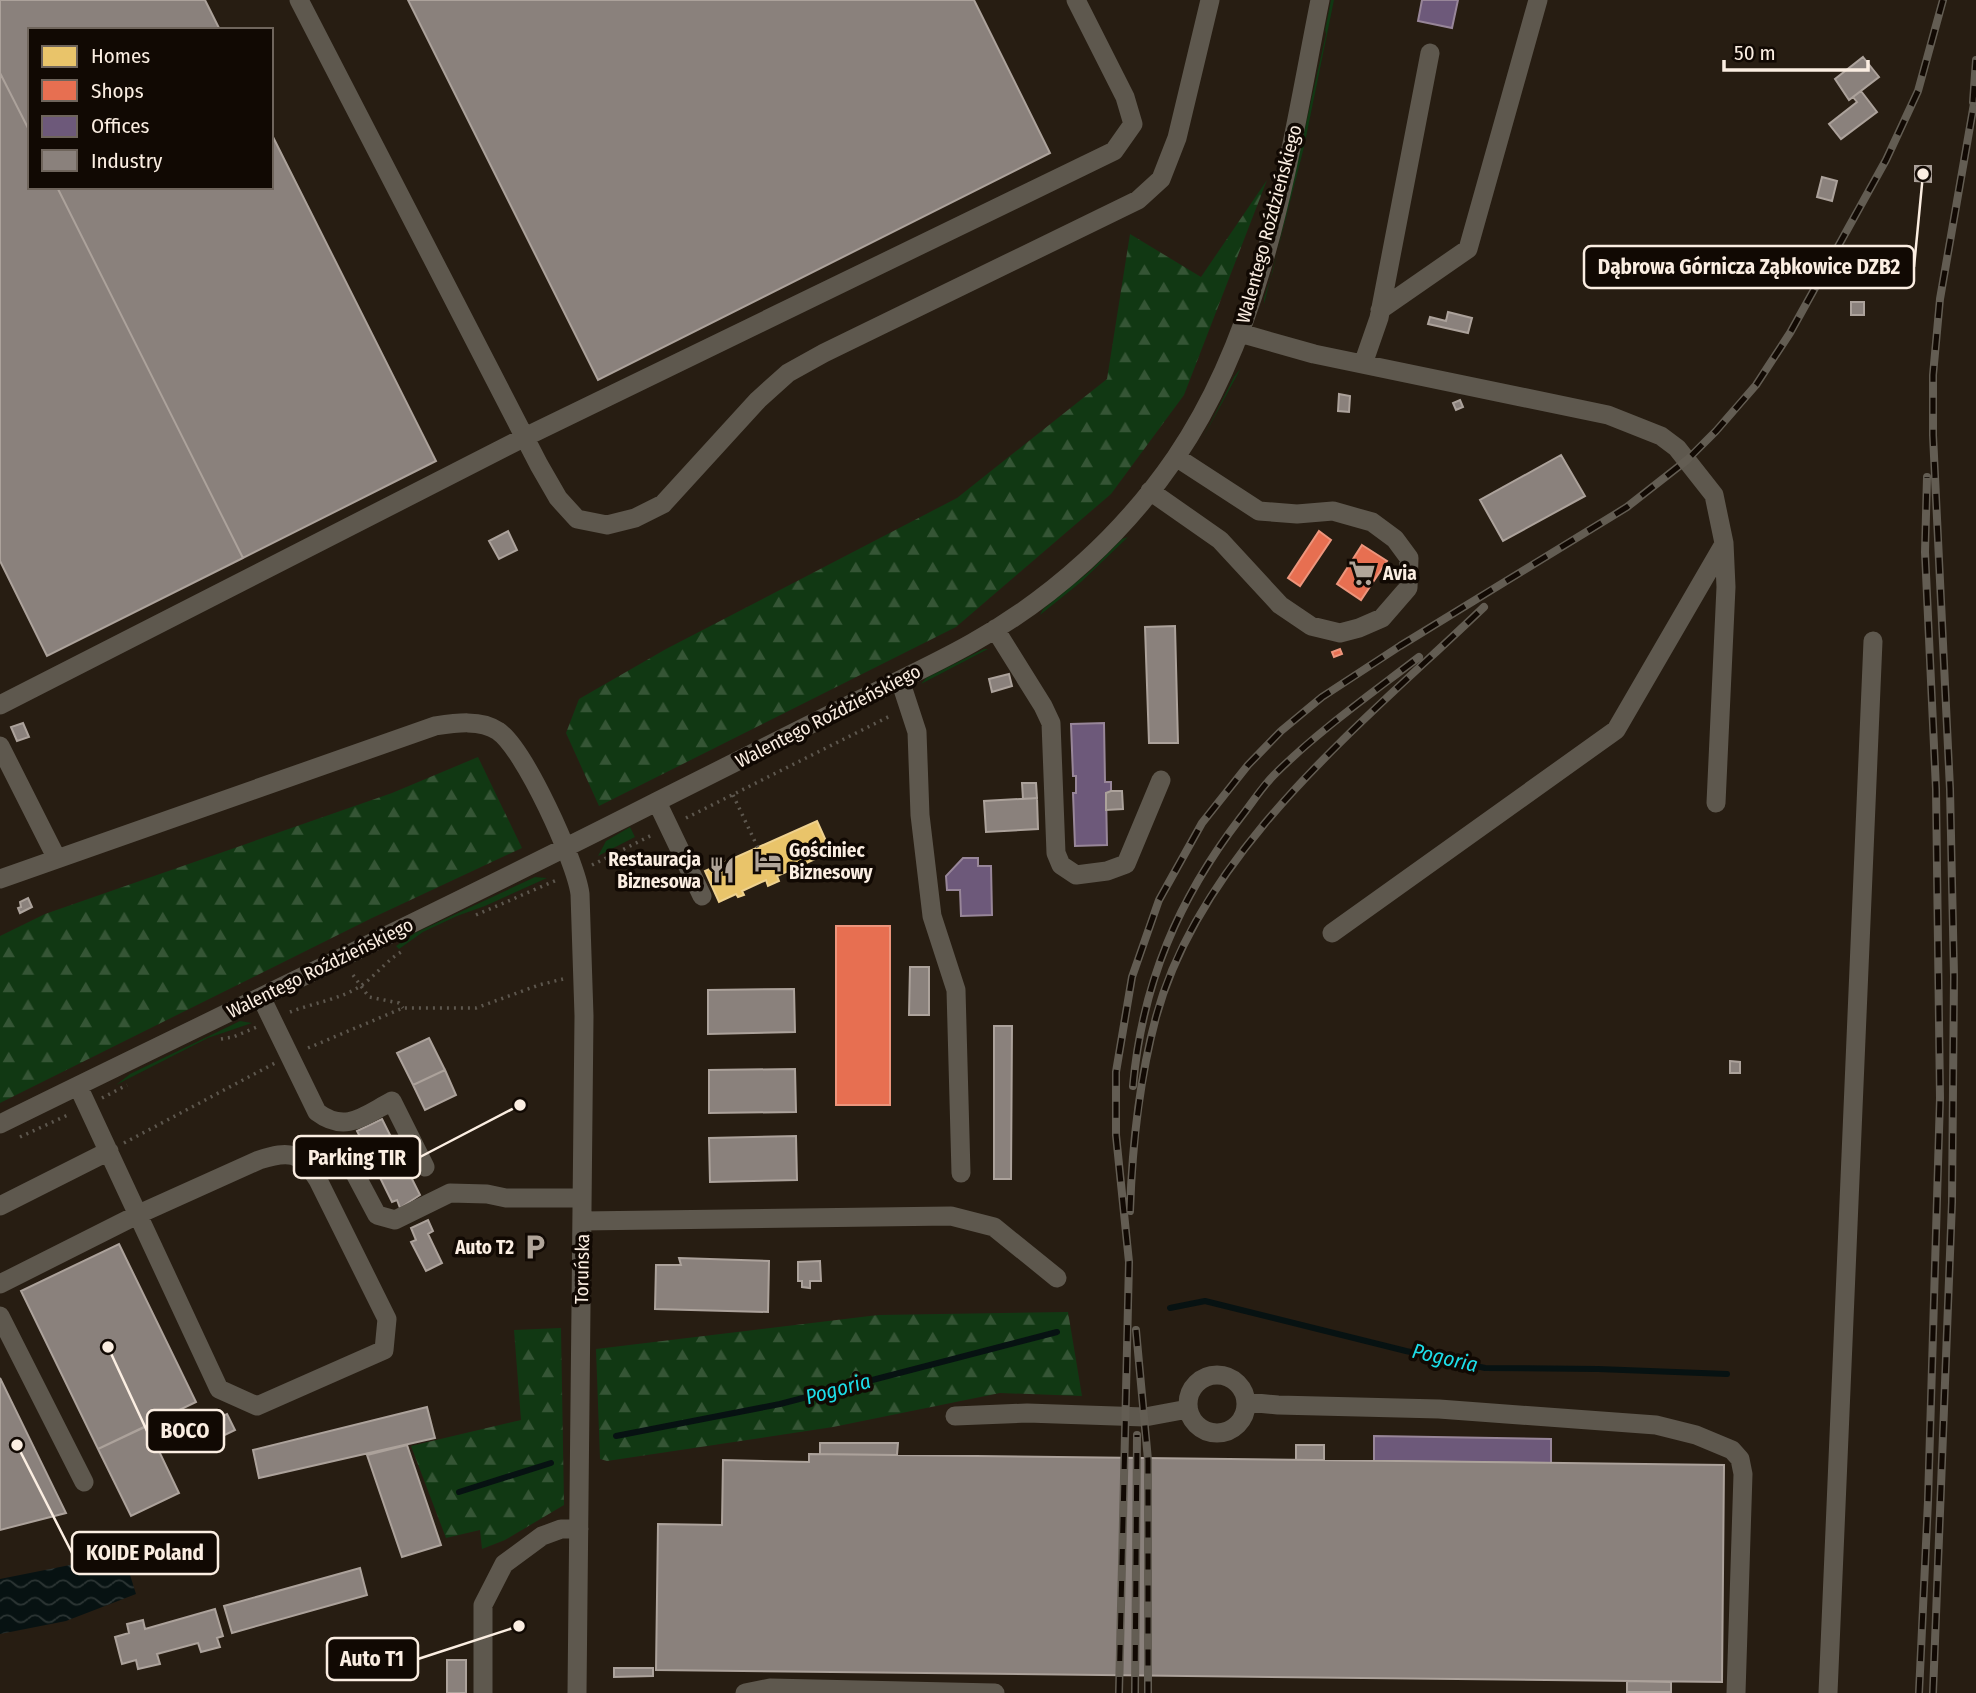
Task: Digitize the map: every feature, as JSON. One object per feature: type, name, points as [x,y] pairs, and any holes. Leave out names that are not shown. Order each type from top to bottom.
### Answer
[{"type":"street","points":[[299,0],[558,498],[577,519],[607,525],[635,518],[663,504],[758,400],[788,373],[1139,200],[1161,179],[1177,138],[1210,0]]},
{"type":"street","points":[[0,705],[524,437],[1114,150],[1133,124],[1125,97],[1076,0]]},
{"type":"street","name":"Walentego Roździeńskiego","points":[[0,1124],[565,848],[900,680],[995,629],[1025,610],[1073,572],[1116,530],[1176,457],[1214,392],[1240,333],[1271,231],[1321,0]]},
{"type":"street","points":[[1380,310],[1468,249],[1538,0]]},
{"type":"street","points":[[1363,363],[1380,310],[1430,53]]},
{"type":"street","points":[[1240,333],[1314,354],[1608,415],[1661,436],[1677,448],[1714,495],[1724,543],[1726,587],[1716,803]]},
{"type":"street","points":[[1150,491],[1220,540],[1280,605],[1311,626],[1340,633],[1359,628],[1382,618],[1408,588],[1409,558],[1395,539],[1372,522],[1333,511],[1297,514],[1259,511],[1176,457]]},
{"type":"street","points":[[1332,933],[1616,730],[1724,543]]},
{"type":"street","points":[[995,629],[1051,723],[1056,853],[1061,865],[1076,875],[1107,871],[1126,864],[1161,780]]},
{"type":"street","points":[[1828,1693],[1873,641]]},
{"type":"street","points":[[900,680],[918,732],[920,815],[932,916],[956,990],[961,1174]]},
{"type":"street","name":"Toruńska","points":[[1,876],[57,859],[435,726],[452,723],[483,725],[497,730],[512,742],[523,758],[579,884],[583,979],[577,1693]]},
{"type":"street","points":[[0,746],[57,859]]},
{"type":"street","points":[[657,802],[702,896]]},
{"type":"street","points":[[261,997],[317,1112],[330,1121],[347,1124],[393,1101],[425,1167]]},
{"type":"street","points":[[0,1284],[139,1214],[259,1160],[277,1154],[294,1154],[308,1164],[317,1180],[387,1320],[384,1350],[257,1406],[219,1389],[139,1214],[78,1086]]},
{"type":"street","points":[[0,1206],[109,1151]]},
{"type":"street","points":[[344,1153],[377,1215],[395,1220],[450,1193],[487,1194],[506,1198],[582,1198]]},
{"type":"street","points":[[582,1221],[951,1216],[994,1227],[1057,1278]]},
{"type":"street","points":[[0,1316],[84,1482]]},
{"type":"street","points":[[1213,1375],[1232,1378],[1244,1392],[1245,1411],[1237,1426],[1220,1433],[1203,1430],[1191,1417],[1188,1409],[1188,1399],[1196,1383],[1213,1375]]},
{"type":"street","points":[[1246,1402],[1439,1409],[1656,1425],[1696,1435],[1732,1450],[1740,1459],[1743,1474],[1736,1693]]},
{"type":"street","points":[[955,1416],[1027,1413],[1145,1417],[1188,1409]]},
{"type":"street","points":[[483,1693],[483,1605],[504,1564],[542,1536],[561,1529],[579,1529]]},
{"type":"street","points":[[745,1693],[770,1688],[995,1693]]},
{"type":"path","points":[[596,864],[899,711],[908,702]]},
{"type":"path","points":[[733,795],[758,848]]},
{"type":"path","points":[[468,917],[489,911],[554,881]]},
{"type":"path","points":[[215,1041],[240,1034],[308,1004],[337,997],[360,986],[407,948]]},
{"type":"path","points":[[353,975],[369,996],[399,1003],[403,1008]]},
{"type":"path","points":[[109,1151],[290,1056],[403,1008],[476,1008],[539,985],[567,978],[583,979]]},
{"type":"path","points":[[16,1139],[133,1081]]},
{"type":"green space","points":[[1331,0],[1334,0],[1304,147],[1277,252],[1326,34]]},
{"type":"green space","points":[[1267,180],[1184,395],[1111,494],[956,627],[599,806],[566,733],[579,699],[666,649],[957,498],[1107,379],[1130,234],[1201,277]]},
{"type":"green space","points":[[1241,368],[1203,438],[1234,377]]},
{"type":"green space","points":[[1128,537],[1081,582],[1040,615],[1043,609],[1091,570],[1122,539]]},
{"type":"green space","points":[[988,649],[921,684],[926,678]]},
{"type":"green space","points":[[478,757],[522,848],[372,918],[0,1103],[0,936],[45,914],[392,793]]},
{"type":"green space","points":[[630,827],[635,837],[598,856],[606,841]]},
{"type":"green space","points":[[535,877],[547,878],[423,932],[399,949],[396,946],[415,933]]},
{"type":"green space","points":[[240,1021],[252,1023],[208,1038],[116,1085],[130,1074]]},
{"type":"green space","points":[[1068,1312],[1082,1396],[1000,1393],[833,1427],[607,1461],[600,1459],[596,1349],[878,1315]]},
{"type":"green space","points":[[561,1328],[564,1505],[505,1540],[482,1549],[480,1530],[446,1538],[411,1446],[521,1420],[514,1330]]},
{"type":"water","points":[[120,1543],[136,1594],[66,1621],[0,1634],[0,1579],[70,1565],[90,1553]]},
{"type":"building: Homes","name":"Gościniec Biznesowy","points":[[817,821],[831,852],[777,876],[779,881],[768,886],[766,880],[742,891],[744,895],[738,897],[736,894],[719,902],[705,871]]},
{"type":"building: Shops","points":[[1319,531],[1331,540],[1300,586],[1288,578]]},
{"type":"building: Shops","points":[[1362,545],[1387,561],[1361,600],[1337,584]]},
{"type":"building: Shops","points":[[1340,649],[1342,654],[1334,657],[1332,652]]},
{"type":"building: Shops","points":[[836,926],[890,926],[890,1105],[836,1105]]},
{"type":"building: Offices","points":[[1422,0],[1458,0],[1452,28],[1418,21]]},
{"type":"building: Offices","points":[[1104,723],[1105,782],[1111,782],[1111,793],[1106,793],[1107,845],[1075,846],[1073,793],[1076,793],[1076,776],[1073,776],[1071,724]]},
{"type":"building: Offices","points":[[963,858],[978,858],[978,866],[991,866],[992,915],[961,916],[960,890],[947,890],[946,876]]},
{"type":"building: Offices","points":[[1374,1436],[1551,1439],[1551,1463],[1374,1461]]},
{"type":"building: Industry","points":[[0,0],[205,0],[219,28],[28,28],[28,128],[0,73]]},
{"type":"building: Industry","points":[[408,0],[974,0],[1050,153],[598,380]]},
{"type":"building: Industry","points":[[1863,57],[1879,77],[1849,100],[1835,79]]},
{"type":"building: Industry","points":[[0,73],[28,128],[28,189],[58,189],[243,558],[47,656],[0,561]]},
{"type":"building: Industry","points":[[1861,91],[1877,112],[1841,139],[1829,124],[1857,102],[1853,97]]},
{"type":"building: Industry","points":[[273,137],[436,461],[243,558],[58,189],[273,189]]},
{"type":"building: Industry","points":[[1915,166],[1931,166],[1931,182],[1915,181]]},
{"type":"building: Industry","points":[[1822,177],[1837,181],[1832,201],[1817,197]]},
{"type":"building: Industry","points":[[1851,302],[1864,302],[1864,315],[1851,315]]},
{"type":"building: Industry","points":[[1448,312],[1472,318],[1468,333],[1428,324],[1430,317],[1446,321]]},
{"type":"building: Industry","points":[[1339,394],[1350,396],[1349,412],[1338,411]]},
{"type":"building: Industry","points":[[1460,400],[1463,407],[1456,410],[1453,403]]},
{"type":"building: Industry","points":[[1561,455],[1585,496],[1503,541],[1480,500]]},
{"type":"building: Industry","points":[[508,531],[517,550],[499,559],[489,541]]},
{"type":"building: Industry","points":[[1175,626],[1178,743],[1149,743],[1145,627]]},
{"type":"building: Industry","points":[[1009,674],[1012,686],[992,692],[989,679]]},
{"type":"building: Industry","points":[[23,723],[29,737],[17,741],[11,727]]},
{"type":"building: Industry","points":[[1022,783],[1036,783],[1037,798],[1023,799]]},
{"type":"building: Industry","points":[[1122,791],[1123,809],[1106,810],[1106,793]]},
{"type":"building: Industry","points":[[1037,798],[1038,829],[986,832],[984,801]]},
{"type":"building: Industry","points":[[28,898],[32,907],[20,913],[20,902]]},
{"type":"building: Industry","points":[[910,967],[929,967],[929,1015],[909,1015]]},
{"type":"building: Industry","points":[[794,989],[795,1032],[708,1034],[708,990]]},
{"type":"building: Industry","points":[[994,1026],[1012,1026],[1011,1179],[994,1179]]},
{"type":"building: Industry","points":[[429,1038],[445,1070],[413,1085],[397,1053]]},
{"type":"building: Industry","points":[[1730,1061],[1740,1062],[1740,1073],[1730,1073]]},
{"type":"building: Industry","points":[[795,1069],[796,1112],[709,1113],[709,1070]]},
{"type":"building: Industry","points":[[445,1070],[456,1095],[425,1110],[413,1085]]},
{"type":"building: Industry","points":[[382,1119],[420,1195],[400,1208],[397,1200],[392,1202],[357,1131]]},
{"type":"building: Industry","points":[[796,1136],[797,1180],[710,1182],[709,1138]]},
{"type":"building: Industry","points":[[428,1220],[433,1231],[428,1234],[442,1263],[426,1271],[411,1242],[416,1240],[411,1228]]},
{"type":"building: Industry","points":[[119,1244],[196,1402],[98,1449],[21,1291]]},
{"type":"building: Industry","points":[[679,1258],[769,1261],[768,1312],[655,1309],[656,1265],[681,1265]]},
{"type":"building: Industry","points":[[820,1261],[821,1281],[810,1281],[810,1288],[802,1287],[802,1281],[798,1281],[798,1262]]},
{"type":"building: Industry","points":[[0,1378],[66,1513],[0,1530]]},
{"type":"building: Industry","points":[[427,1407],[435,1438],[259,1478],[253,1450]]},
{"type":"building: Industry","points":[[227,1414],[235,1430],[198,1448],[190,1432]]},
{"type":"building: Industry","points":[[147,1426],[179,1493],[131,1516],[98,1449]]},
{"type":"building: Industry","points":[[820,1443],[898,1443],[897,1455],[820,1454]]},
{"type":"building: Industry","points":[[407,1445],[441,1545],[402,1557],[367,1455]]},
{"type":"building: Industry","points":[[1296,1445],[1324,1445],[1324,1460],[1296,1460]]},
{"type":"building: Industry","points":[[809,1454],[1724,1465],[1722,1682],[656,1670],[658,1524],[722,1525],[723,1460],[809,1462]]},
{"type":"building: Industry","points":[[360,1568],[367,1595],[232,1633],[224,1606]]},
{"type":"building: Industry","points":[[215,1609],[223,1636],[217,1638],[220,1647],[201,1652],[198,1643],[157,1654],[160,1664],[138,1669],[136,1660],[122,1664],[115,1637],[129,1633],[127,1624],[143,1620],[145,1629]]},
{"type":"building: Industry","points":[[447,1660],[466,1660],[466,1693],[447,1693]]},
{"type":"building: Industry","points":[[614,1668],[653,1668],[653,1676],[614,1677]]},
{"type":"building: Industry","points":[[1627,1681],[1671,1682],[1671,1692],[1627,1692]]},
{"type":"waterway","name":"Pogoria","points":[[1170,1308],[1205,1301],[1485,1368],[1727,1374]]},
{"type":"waterway","name":"Pogoria","points":[[616,1436],[780,1404],[1057,1332]]},
{"type":"waterway","name":"Pogoria","points":[[459,1492],[551,1463]]},
{"type":"railway","points":[[1119,1693],[1129,1262],[1116,1135],[1116,1072],[1132,977],[1159,900],[1202,823],[1248,765],[1281,731],[1322,697],[1400,646],[1627,507],[1687,460],[1716,431],[1756,385],[1790,333],[1886,160],[1918,91],[1943,0]]},
{"type":"railway","points":[[1973,102],[1976,60]]},
{"type":"railway","points":[[1933,1693],[1952,1202],[1954,976],[1950,789],[1933,435],[1933,375],[1940,299],[1976,92]]},
{"type":"railway","points":[[1919,1693],[1928,1501],[1940,1098],[1936,789],[1925,552],[1927,477]]},
{"type":"railway","points":[[1130,1211],[1138,1113],[1145,1064],[1156,1017],[1178,956],[1210,898],[1248,844],[1292,792],[1339,743],[1484,607]]},
{"type":"railway","points":[[1133,1086],[1145,1012],[1167,943],[1199,879],[1219,848],[1274,775],[1308,743],[1419,657]]},
{"type":"railway","points":[[1136,1330],[1148,1460],[1148,1693]]},
{"type":"railway","points":[[1135,1693],[1137,1435]]},
{"type":"place","name":"Dąbrowa Górnicza Ząbkowice DZB2","points":[[1923,174]]},
{"type":"place","name":"Avia","points":[[1362,573]]},
{"type":"place","name":"Gościniec Biznesowy","points":[[768,861]]},
{"type":"place","name":"Restauracja Biznesowa","points":[[722,870]]},
{"type":"place","name":"Parking TIR","points":[[520,1105]]},
{"type":"place","name":"Auto T2","points":[[535,1247]]},
{"type":"place","name":"BOCO","points":[[108,1347]]},
{"type":"place","name":"KOIDE Poland","points":[[17,1445]]},
{"type":"place","name":"Auto T1","points":[[519,1626]]}]
